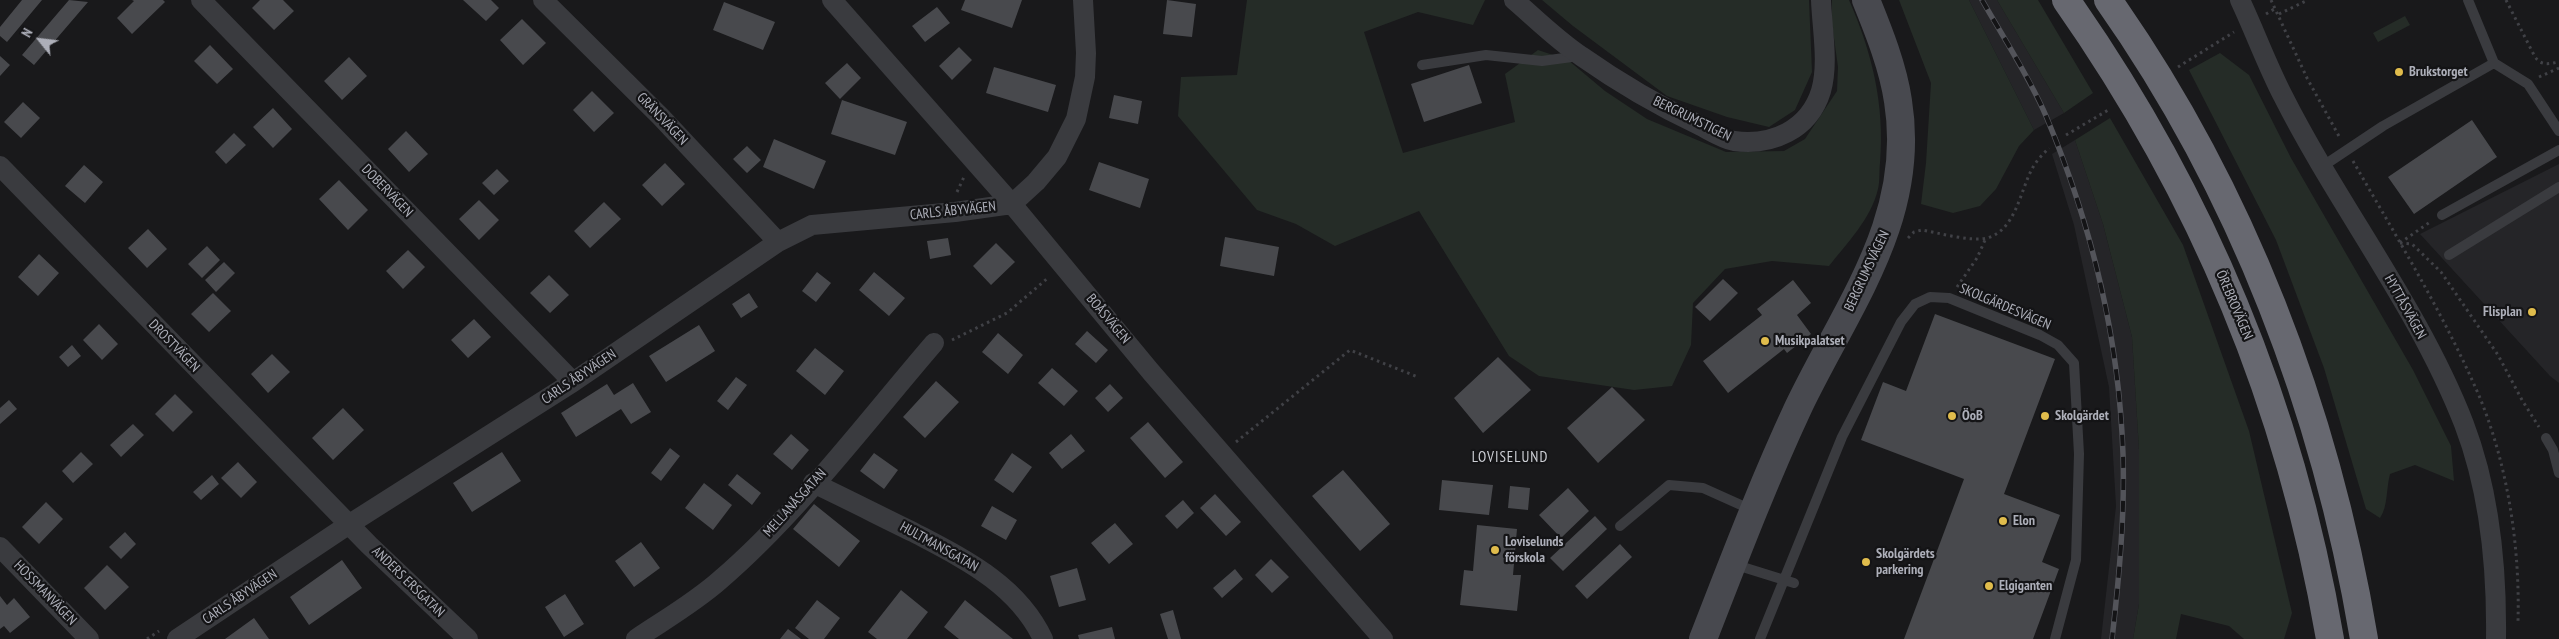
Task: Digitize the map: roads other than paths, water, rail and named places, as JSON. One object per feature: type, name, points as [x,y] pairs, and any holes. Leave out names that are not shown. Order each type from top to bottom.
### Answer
[{"type":"highway","name":"ÖREBROVÄGEN","points":[[2066,0],[2125,88],[2171,168],[2199,221],[2242,321],[2262,375],[2299,495],[2313,552],[2330,639]]},
{"type":"highway","points":[[2108,0],[2168,94],[2212,173],[2252,257],[2285,338],[2307,400],[2332,484],[2351,567],[2364,639]]},
{"type":"street","name":"DOBERVÄGEN","points":[[201,0],[573,382]]},
{"type":"street","name":"GRÄNSVÄGEN","points":[[543,0],[661,117],[778,242]]},
{"type":"street","name":"BOÅSVÄGEN","points":[[832,0],[1012,204],[1151,372],[1383,639]]},
{"type":"street","points":[[1012,204],[1036,182],[1057,157],[1076,119],[1082,97],[1086,53],[1083,0]]},
{"type":"street","name":"BERGRUMSTIGEN","points":[[1514,0],[1580,56],[1671,112],[1732,141],[1768,141],[1787,134],[1803,122],[1814,106],[1821,90],[1824,69],[1821,0]]},
{"type":"street","name":"BERGRUMSVÄGEN","points":[[1703,639],[1732,564],[1798,408],[1880,249],[1892,215],[1900,178],[1901,139],[1898,100],[1888,60],[1866,0]]},
{"type":"street","name":"HYTTÅSVÄGEN","points":[[2240,0],[2283,96],[2440,370],[2464,424],[2479,472],[2494,556],[2496,639]]},
{"type":"street","name":"DROSTVÄGEN","points":[[0,166],[348,525]]},
{"type":"street","name":"CARLS ÅBYVÄGEN","points":[[170,634],[348,525],[573,382],[778,242],[812,225],[955,212],[1012,204]]},
{"type":"street","name":"MELLANÅSGATAN","points":[[636,639],[687,606],[719,581],[756,547],[814,483],[934,343]]},
{"type":"street","name":"HULTMANSGATAN","points":[[814,483],[964,558],[996,580],[1036,624],[1043,639]]},
{"type":"street","name":"ANDERS ERSGATAN","points":[[348,525],[412,588],[468,639]]},
{"type":"street","name":"HOSSMANVÄGEN","points":[[0,547],[89,639]]},
{"type":"lane","points":[[2468,0],[2494,63],[2528,84],[2559,131]]},
{"type":"lane","points":[[1422,65],[1486,55],[1542,61],[1580,56]]},
{"type":"lane","points":[[2323,166],[2383,126],[2494,63]]},
{"type":"lane","points":[[2442,215],[2559,150]]},
{"type":"lane","points":[[2449,255],[2559,187]]},
{"type":"lane","name":"SKOLGÄRDESVÄGEN","points":[[1760,639],[1782,580],[1842,437],[1901,322],[1915,304],[1930,297],[1949,298],[2058,344],[2074,363],[2079,454],[2076,560],[2055,639]]},
{"type":"lane","points":[[2546,438],[2553,450],[2559,473]]},
{"type":"lane","points":[[1620,526],[1669,485],[1703,488],[1755,511]]},
{"type":"lane","points":[[1732,564],[1794,584]]},
{"type":"railway","points":[[1982,0],[2032,87],[2062,156],[2089,239],[2109,324],[2116,367],[2123,454],[2121,547],[2112,639]]},
{"type":"place","name":"Brukstorget","points":[[2399,72]]},
{"type":"place","name":"Flisplan","points":[[2532,312]]},
{"type":"place","name":"Musikpalatset","points":[[1765,341]]},
{"type":"place","name":"ÖoB","points":[[1952,416]]},
{"type":"place","name":"Skolgärdet","points":[[2045,416]]},
{"type":"place","name":"Elon","points":[[2003,521]]},
{"type":"place","name":"Loviselunds förskola","points":[[1495,550]]},
{"type":"place","name":"Skolgärdets parkering","points":[[1866,562]]},
{"type":"place","name":"Elgiganten","points":[[1989,586]]},
{"type":"district","name":"LOVISELUND","points":[[1510,458]]}]
